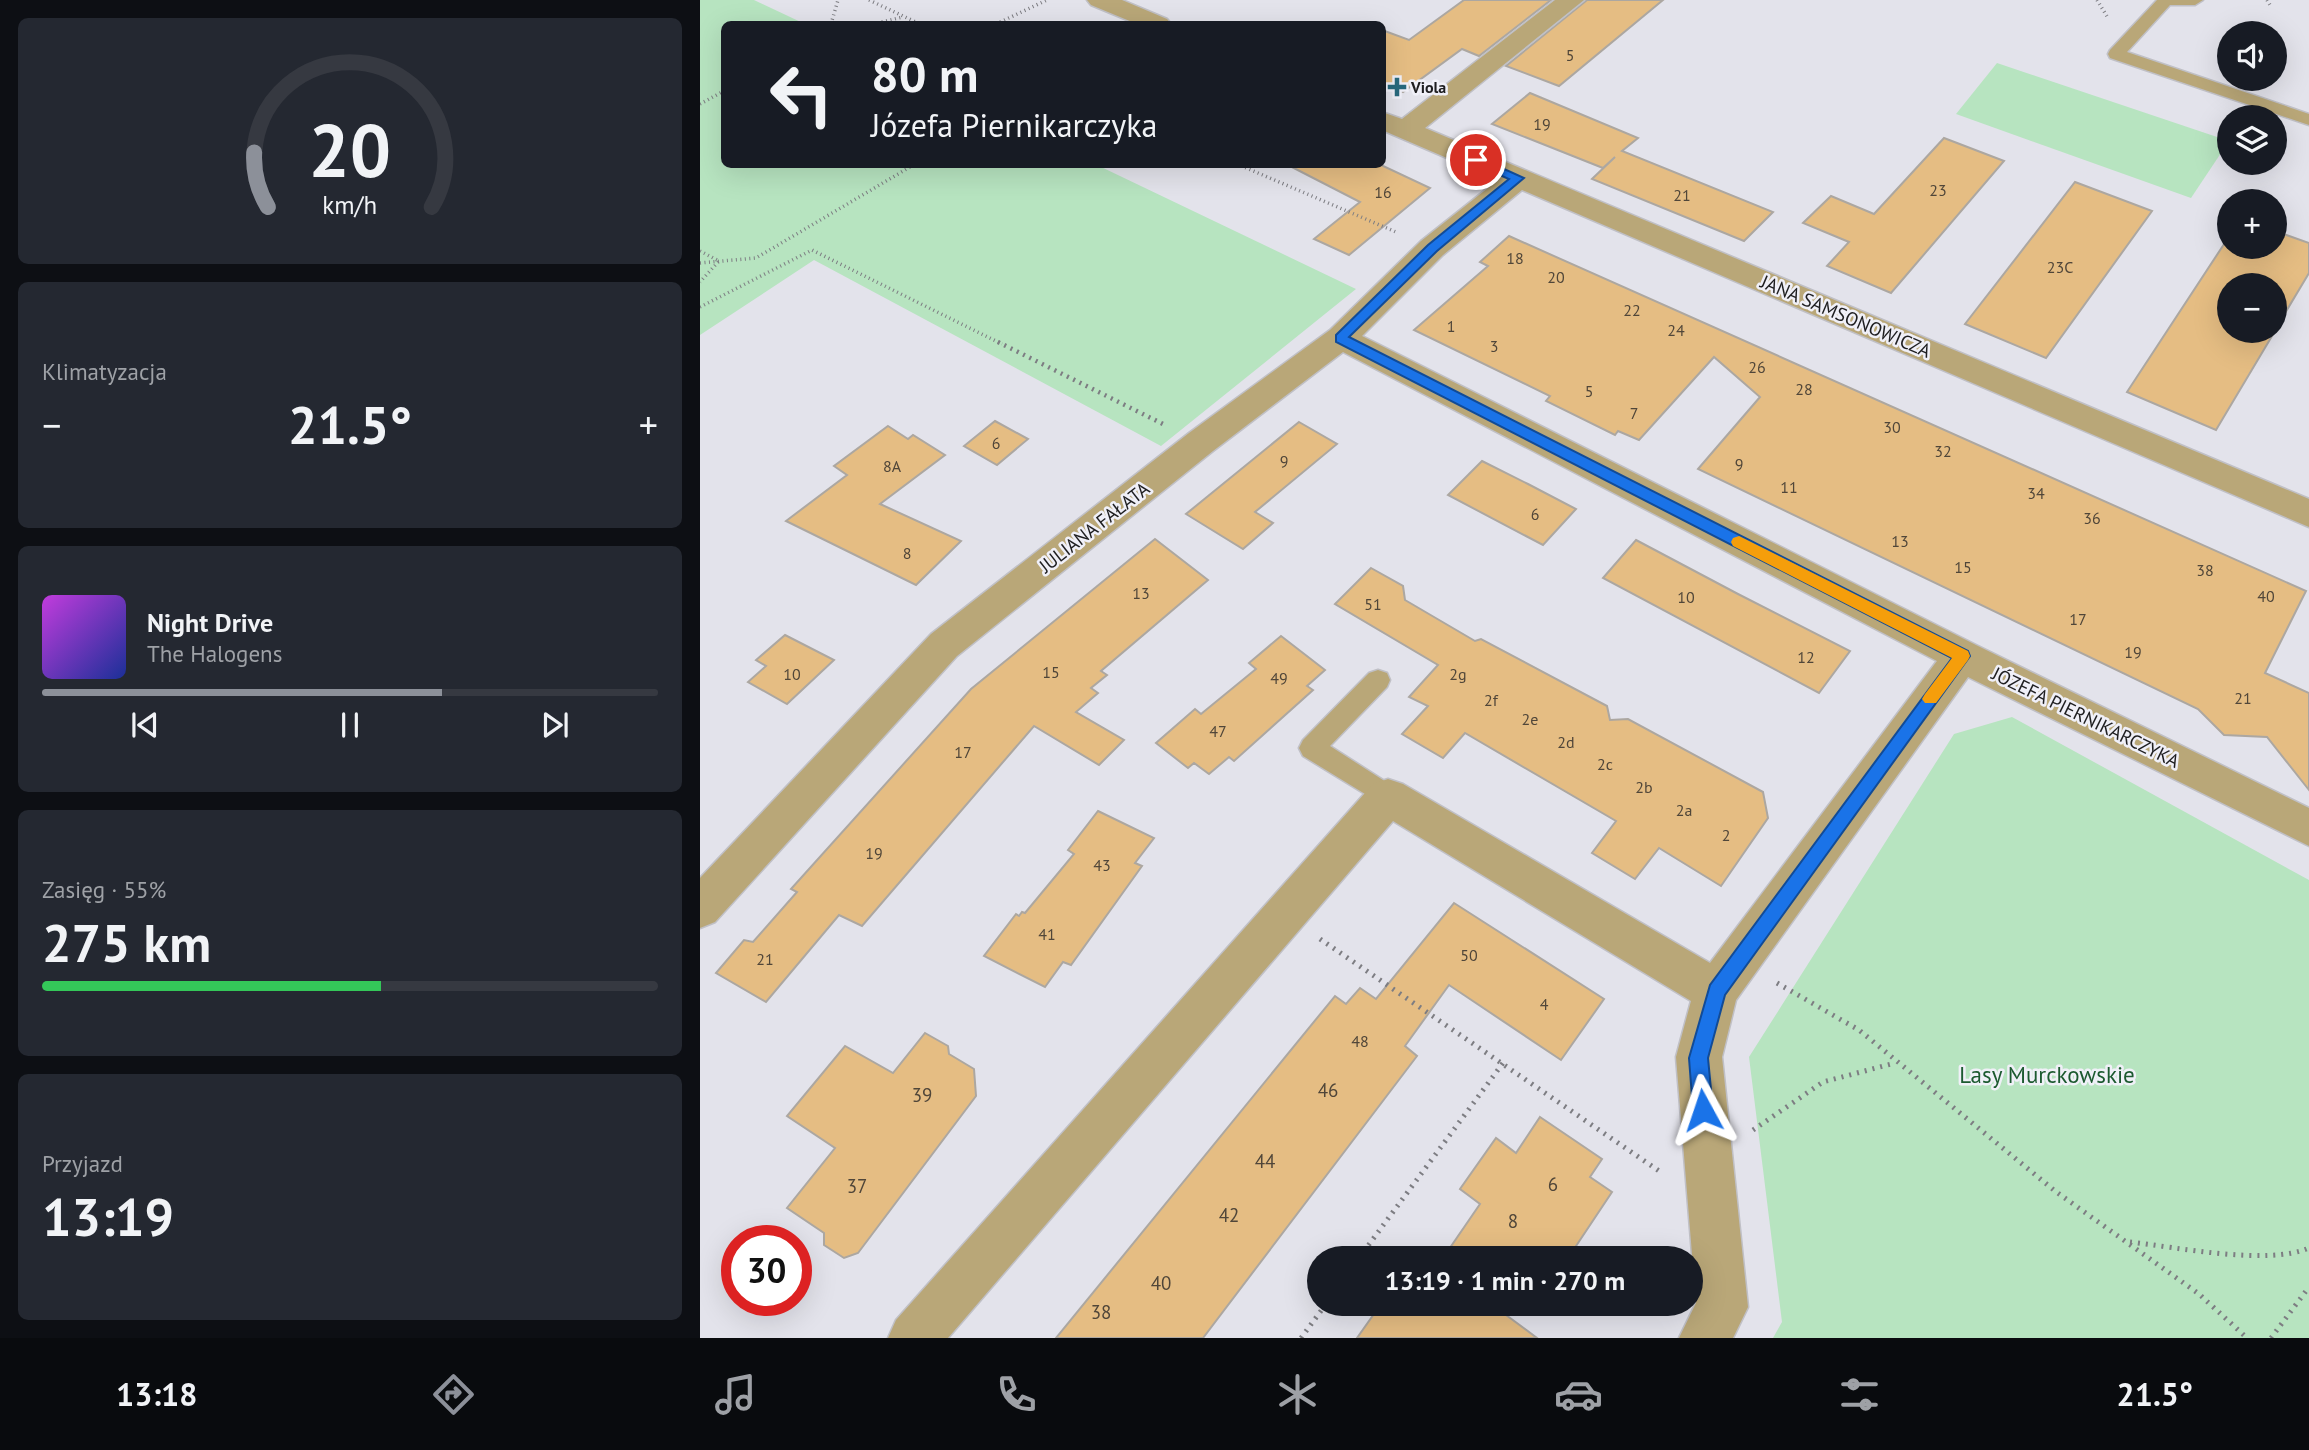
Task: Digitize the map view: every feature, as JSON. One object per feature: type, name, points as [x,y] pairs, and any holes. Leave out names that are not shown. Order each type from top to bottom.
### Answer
[{"type":"street","points":[[1100,0],[1151,21]]},
{"type":"street","points":[[1394,125],[1571,0]]},
{"type":"street","name":"JANA SAMSONOWICZA","points":[[1394,125],[2122,432],[2309,514]]},
{"type":"street","name":"JULIANA FAŁATA","points":[[700,908],[944,645],[1201,442],[1341,338],[1432,248],[1518,178]]},
{"type":"street","name":"JÓZEFA PIERNIKARCZYKA","points":[[1341,338],[1962,656],[2309,828]]},
{"type":"street","points":[[1705,1338],[1722,1307],[1699,1058],[1727,976],[1962,656]]},
{"type":"street","points":[[914,1338],[1388,797],[1727,976]]},
{"type":"lane","points":[[2195,0],[2167,0],[2116,54],[2309,120]]},
{"type":"lane","points":[[1378,680],[1312,748],[1388,797]]},
{"type":"path","points":[[832,21],[838,0]]},
{"type":"path","points":[[869,0],[913,21]]},
{"type":"path","points":[[1002,21],[1047,0]]},
{"type":"path","points":[[2267,0],[2270,5]]},
{"type":"path","points":[[886,21],[904,17]]},
{"type":"path","points":[[700,104],[721,92]]},
{"type":"path","points":[[700,263],[756,258],[908,168]]},
{"type":"path","points":[[1246,168],[1432,248]]},
{"type":"path","points":[[700,307],[812,250],[1201,442]]},
{"type":"path","points":[[700,251],[719,261]]},
{"type":"path","points":[[700,282],[719,261]]},
{"type":"path","points":[[1314,936],[1503,1063],[1710,1185],[1823,1082],[1896,1062]]},
{"type":"path","points":[[1727,976],[1859,1030],[2055,1191],[2199,1293],[2247,1338]]},
{"type":"path","points":[[1368,1246],[1503,1063]]},
{"type":"path","points":[[2127,1242],[2225,1253],[2293,1255],[2309,1248]]},
{"type":"path","points":[[2271,1338],[2309,1287]]},
{"type":"path","points":[[1301,1338],[1317,1316]]},
{"type":"green space","points":[[700,0],[754,0],[799,21],[721,21],[721,168],[1103,168],[1356,289],[1161,446],[814,260],[700,335]]},
{"type":"green space","points":[[1997,63],[2217,137],[2217,159],[2191,198],[1956,114]]},
{"type":"green space","name":"Lasy Murckowskie","points":[[2012,717],[2309,880],[2309,1338],[1773,1338],[1782,1322],[1749,1057],[1954,734]]},
{"type":"building","points":[[1464,0],[1551,0],[1479,56],[1462,49],[1403,92],[1386,85],[1386,31],[1409,40]]},
{"type":"building","points":[[1587,0],[1663,0],[1559,86],[1506,66]]},
{"type":"building","points":[[1530,93],[1638,138],[1622,151],[1773,212],[1744,241],[1592,179],[1615,157],[1603,168],[1492,124]]},
{"type":"building","points":[[1944,138],[2004,161],[1891,293],[1827,266],[1849,242],[1803,223],[1831,196],[1874,214]]},
{"type":"building","points":[[1386,167],[1430,188],[1349,255],[1314,239],[1360,202],[1294,168]]},
{"type":"building","points":[[2075,182],[2152,211],[2046,358],[1965,324]]},
{"type":"building","points":[[2287,235],[2309,243],[2309,273],[2287,310],[2287,273],[2217,273],[2217,343],[2268,343],[2216,430],[2127,392],[2217,255],[2217,259],[2287,259]]},
{"type":"building","points":[[1509,236],[2306,591],[2265,673],[2309,693],[2309,790],[2267,737],[2224,735],[2198,709],[1698,469],[1760,397],[1714,357],[1639,440],[1618,431],[1615,435],[1546,401],[1550,396],[1414,330],[1488,266],[1480,262]]},
{"type":"building","points":[[995,421],[1028,439],[997,465],[964,446]]},
{"type":"building","points":[[1299,422],[1337,444],[1255,512],[1273,523],[1243,549],[1186,514]]},
{"type":"building","points":[[888,426],[908,439],[913,435],[945,455],[880,504],[961,541],[916,585],[786,521],[847,475],[834,466]]},
{"type":"building","points":[[1482,461],[1576,509],[1543,545],[1448,495]]},
{"type":"building","points":[[1155,539],[1208,580],[1101,671],[1107,675],[1091,688],[1098,693],[1076,712],[1124,740],[1099,765],[1034,726],[862,926],[839,915],[766,1002],[716,973],[744,940],[753,942],[797,892],[791,889],[971,689]]},
{"type":"building","points":[[1636,540],[1850,651],[1819,693],[1603,578]]},
{"type":"building","points":[[1371,568],[1403,586],[1405,600],[1475,641],[1481,639],[1607,706],[1610,720],[1628,719],[1763,792],[1768,818],[1721,886],[1659,848],[1635,879],[1592,853],[1616,821],[1465,733],[1443,758],[1402,734],[1428,706],[1409,697],[1438,665],[1335,604]]},
{"type":"building","points":[[785,635],[834,660],[787,704],[748,682],[766,666],[756,660]]},
{"type":"building","points":[[1281,636],[1325,670],[1307,686],[1313,690],[1234,761],[1229,757],[1209,774],[1194,763],[1188,768],[1156,743],[1195,709],[1201,714],[1256,669],[1249,663]]},
{"type":"building","points":[[1098,811],[1154,838],[1135,863],[1142,866],[1071,965],[1063,962],[1045,987],[984,956],[1016,914],[1019,916],[1022,912],[1025,913],[1074,854],[1068,850]]},
{"type":"building","points":[[1454,903],[1604,999],[1561,1060],[1449,985],[1405,1046],[1417,1056],[1203,1338],[1056,1338],[1335,996],[1346,1004],[1360,988],[1376,999]]},
{"type":"building","points":[[925,1033],[948,1046],[949,1054],[974,1069],[976,1096],[858,1253],[844,1258],[824,1245],[824,1233],[787,1208],[835,1148],[787,1116],[845,1046],[893,1073]]},
{"type":"building","points":[[1540,1117],[1602,1159],[1590,1177],[1612,1192],[1576,1246],[1451,1246],[1480,1204],[1460,1189],[1496,1138],[1516,1153]]},
{"type":"building","points":[[1373,1316],[1507,1316],[1537,1338],[1357,1338]]},
{"type":"slow traffic","points":[[1739,542],[1962,656],[1931,699]]},
{"type":"place","name":"Viola","points":[[1397,87]]},
{"type":"route","points":[[1476,160],[1518,178],[1432,248],[1341,338],[1962,656],[1716,991],[1699,1058],[1703,1110]]}]
